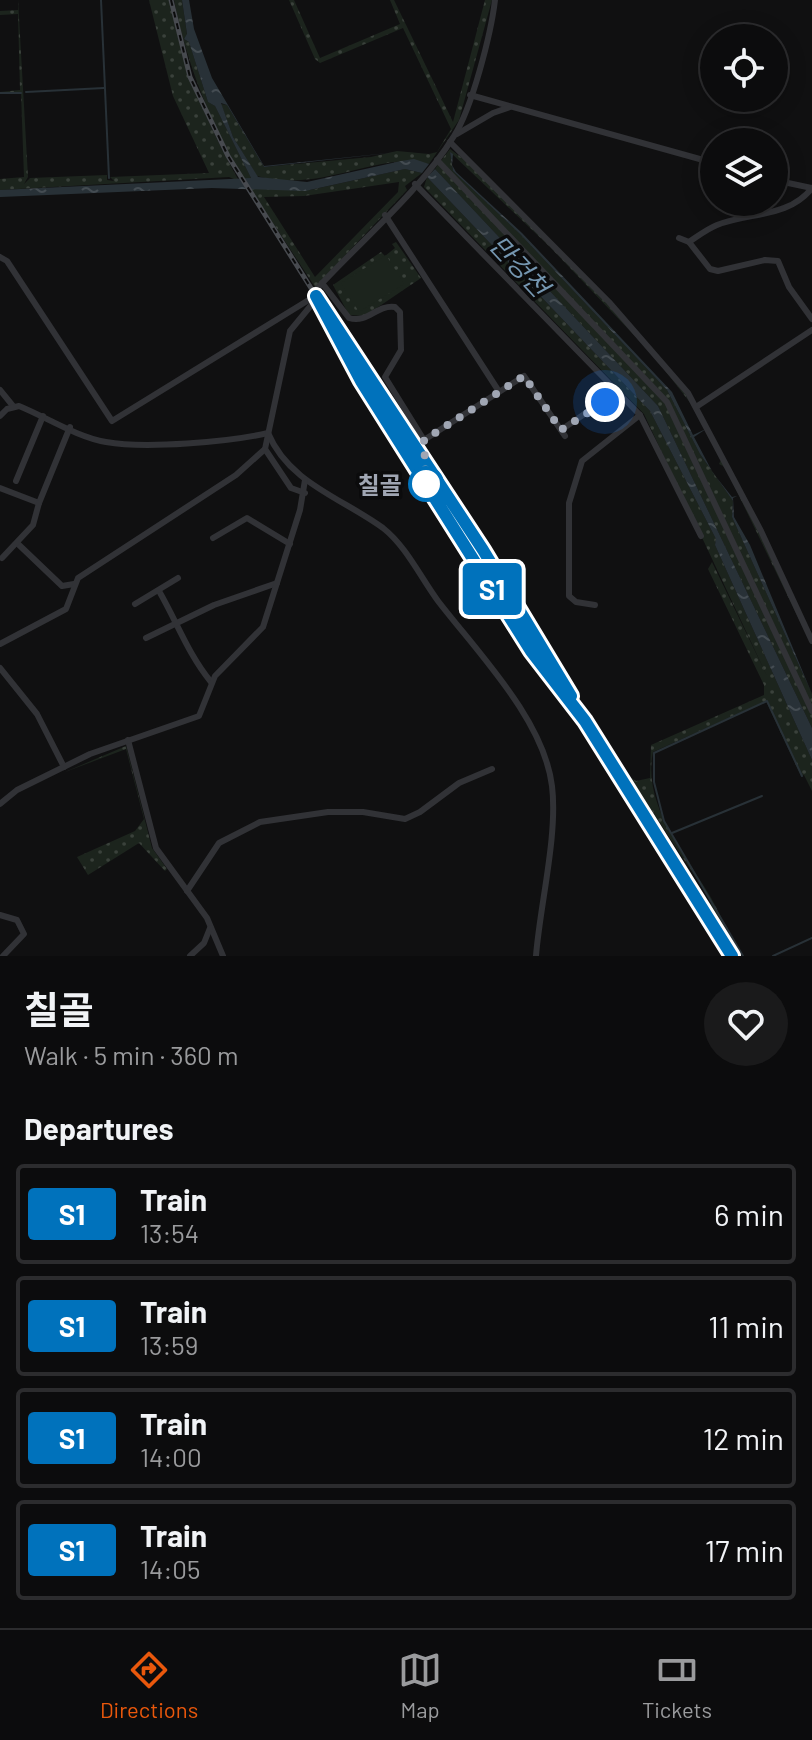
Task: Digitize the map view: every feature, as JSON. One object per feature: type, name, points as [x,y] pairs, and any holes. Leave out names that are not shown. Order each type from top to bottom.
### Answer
[{"type":"street","points":[[17,543],[62,586],[74,584],[236,475],[265,449],[290,331],[313,303],[313,293],[436,161],[452,139],[470,95],[495,0]]},
{"type":"street","points":[[470,95],[700,159]]},
{"type":"street","points":[[452,139],[493,113],[510,107]]},
{"type":"street","points":[[452,139],[609,302],[678,380],[696,407],[761,531],[812,641]]},
{"type":"street","points":[[436,161],[667,402],[812,711]]},
{"type":"street","points":[[417,182],[640,415],[701,536]]},
{"type":"street","points":[[689,242],[717,225],[784,209],[800,202],[812,188],[788,183]]},
{"type":"street","points":[[385,215],[498,390]]},
{"type":"street","points":[[679,238],[689,242],[710,269],[718,271],[765,260],[778,261],[789,287],[812,319]]},
{"type":"street","points":[[0,257],[7,261],[112,421],[307,301]]},
{"type":"street","points":[[322,283],[349,318],[366,318],[385,306],[395,307],[400,312],[401,350],[385,377],[424,440],[524,376],[563,433],[618,391]]},
{"type":"street","points":[[696,407],[812,330]]},
{"type":"street","points":[[0,390],[13,406],[101,441],[137,444],[268,433]]},
{"type":"street","points":[[0,416],[13,406]]},
{"type":"street","points":[[595,605],[576,602],[569,596],[569,503],[582,461],[640,415]]},
{"type":"street","points":[[16,481],[43,416]]},
{"type":"street","points":[[2,558],[33,525],[70,427]]},
{"type":"street","points":[[268,433],[276,451],[305,480],[388,534],[486,662],[541,748],[553,799],[536,956]]},
{"type":"street","points":[[265,449],[291,488],[305,493]]},
{"type":"street","points":[[0,804],[17,790],[64,767],[128,740],[196,718],[204,708],[211,682],[263,627],[305,493],[305,480]]},
{"type":"street","points":[[0,488],[39,503]]},
{"type":"street","points":[[213,538],[247,518],[290,544]]},
{"type":"street","points":[[135,604],[178,578]]},
{"type":"street","points":[[146,638],[177,622],[277,583]]},
{"type":"street","points":[[0,644],[66,609],[74,584]]},
{"type":"street","points":[[159,591],[177,622],[191,658],[211,682]]},
{"type":"street","points":[[0,668],[37,714],[64,767]]},
{"type":"street","points":[[128,740],[156,848],[207,918],[223,956]]},
{"type":"street","points":[[187,891],[219,843],[260,822],[328,812],[363,812],[405,819],[420,812],[459,783],[492,769]]},
{"type":"street","points":[[0,915],[17,920],[24,934],[3,956]]},
{"type":"street","points":[[190,956],[204,943],[210,928]]},
{"type":"shaded area","points":[[18,0],[28,177],[24,184],[30,178],[107,175],[107,180],[114,181],[110,177],[209,173],[173,96],[149,0],[170,0],[188,71],[239,181],[229,177],[0,190],[0,179],[24,177],[21,92],[0,92],[20,90],[18,14],[0,15],[0,11],[18,10]]},
{"type":"shaded area","points":[[174,0],[182,0],[187,35],[184,39],[189,42],[208,102],[215,106],[251,178],[244,180],[210,115],[193,70],[186,47]]},
{"type":"shaded area","points":[[289,0],[294,0],[320,58],[400,24],[390,0],[394,0],[453,122],[485,0],[492,0],[459,120],[429,164],[391,162],[304,180],[257,176],[233,137],[221,104],[227,105],[264,167],[371,157],[397,151],[429,154],[437,152],[451,129],[403,28],[320,63],[315,59]]},
{"type":"shaded area","points":[[450,149],[469,163],[601,297],[642,344],[550,247],[450,152],[453,171],[520,234],[667,390],[700,454],[733,501],[732,517],[812,694],[812,728],[658,406],[435,169],[439,163],[558,284],[440,162]]},
{"type":"shaded area","points":[[405,169],[422,173],[405,186],[407,190],[315,287],[250,188],[310,190]],"holes":[[[399,182],[398,192],[315,277],[264,197],[304,196]]]},
{"type":"shaded area","points":[[427,177],[650,411],[716,539],[715,545],[812,760],[812,791],[804,775],[801,776],[766,701],[653,752],[651,772],[660,810],[678,846],[710,896],[742,956],[708,908],[705,902],[713,904],[630,777],[636,781],[650,778],[651,745],[764,695],[764,685],[708,569],[712,562],[767,676],[644,414],[424,187]]},
{"type":"shaded area","points":[[396,242],[421,278],[365,316],[349,315],[333,285],[381,252],[385,256],[395,248],[392,244]]},
{"type":"shaded area","points":[[386,255],[404,284],[359,312],[341,283]]},
{"type":"shaded area","points":[[659,362],[684,391],[691,403]]},
{"type":"shaded area","points":[[728,473],[752,518],[812,646]]},
{"type":"shaded area","points":[[599,745],[694,895],[665,857],[596,747]]},
{"type":"shaded area","points":[[126,746],[152,848],[167,869],[165,871],[139,843],[88,875],[77,857],[135,831],[144,819],[126,749],[65,772]]},
{"type":"water","points":[[182,0],[189,0],[194,29],[212,78],[264,166],[398,152],[264,167],[227,105],[221,103],[233,137],[258,177],[307,182],[414,159],[429,164],[422,173],[405,169],[305,191],[212,188],[0,197],[0,190],[251,178],[215,106],[208,102],[189,42],[184,39],[187,34]]},
{"type":"water","points":[[452,165],[522,233],[672,392],[693,435],[706,429],[694,437],[712,471],[667,390],[520,234],[453,171]]},
{"type":"water","name":"만겅천","points":[[435,169],[658,406],[812,728],[812,760],[715,545],[716,539],[650,411],[427,177]]},
{"type":"water","points":[[716,477],[732,497],[737,496],[733,498],[734,517],[750,545],[812,694],[732,517],[733,501]]},
{"type":"waterway","points":[[101,0],[109,178]]},
{"type":"waterway","points":[[26,92],[104,88]]},
{"type":"waterway","points":[[0,93],[21,93]]},
{"type":"waterway","points":[[743,956],[664,821],[654,782],[654,753],[767,701],[802,776]]},
{"type":"waterway","points":[[672,833],[762,796]]},
{"type":"waterway","points":[[773,956],[812,938]]},
{"type":"railway","points":[[171,0],[190,77],[228,156],[316,296],[361,381],[531,651],[585,721],[732,956]]},
{"type":"railway","points":[[407,433],[561,676]]},
{"type":"train","name":"S1","points":[[571,696],[544,646],[483,550],[316,296],[361,381],[531,651],[585,721],[732,956]]},
{"type":"place","name":"칠골","points":[[426,484]]},
{"type":"route","points":[[426,484],[424,440],[524,376],[561,430],[605,402]]}]
